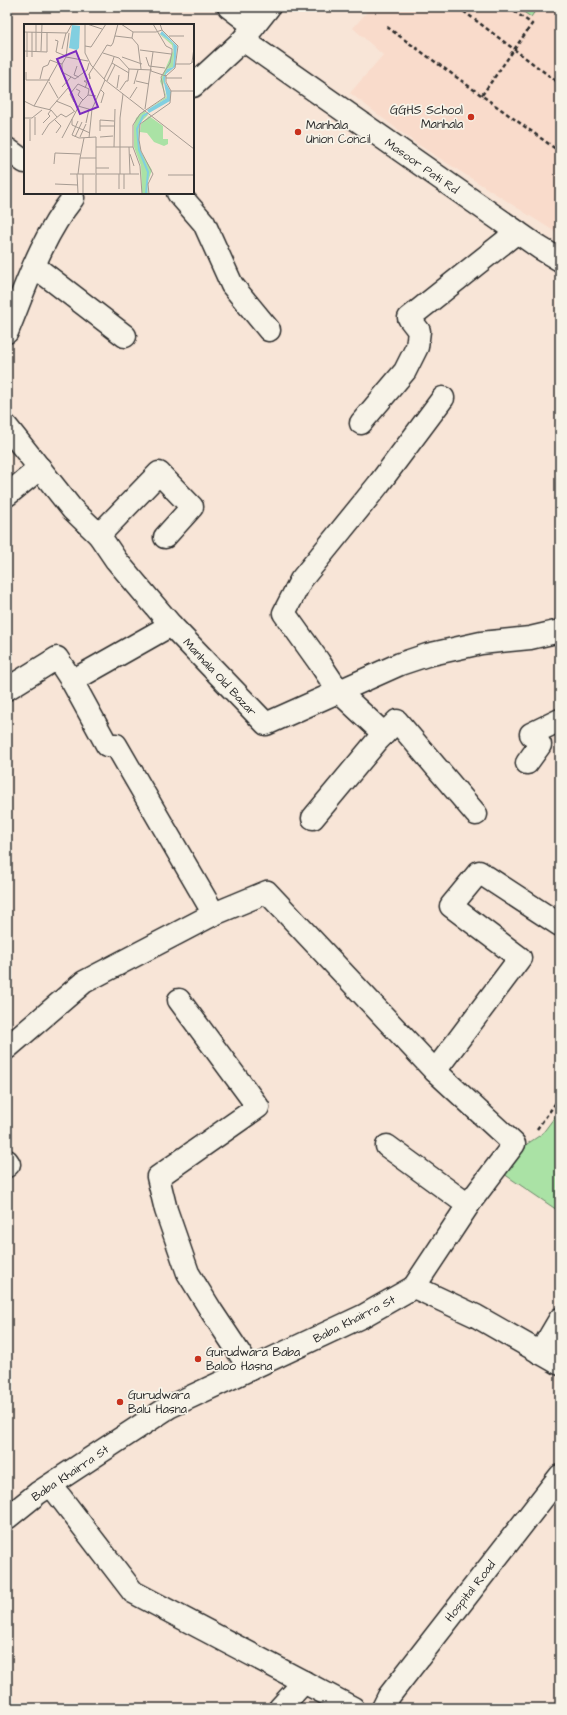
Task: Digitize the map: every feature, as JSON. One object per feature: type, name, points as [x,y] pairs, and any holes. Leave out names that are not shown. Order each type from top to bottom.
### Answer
[{"type":"street","name":"Masoor Pati Rd","points":[[230,7],[249,33],[517,232],[560,260]]},
{"type":"street","points":[[194,85],[249,33],[269,7]]},
{"type":"street","points":[[7,149],[24,161]]},
{"type":"street","points":[[179,194],[204,223],[232,285],[269,330]]},
{"type":"street","points":[[7,332],[37,256],[73,195]]},
{"type":"street","points":[[361,423],[405,371],[417,347],[419,331],[409,318],[517,232]]},
{"type":"street","points":[[34,266],[125,336]]},
{"type":"street","points":[[384,734],[338,692],[319,662],[284,613],[301,580],[378,485],[443,398]]},
{"type":"street","name":"Manhala Old Bazar","points":[[7,426],[72,509],[99,535],[116,560],[171,625],[266,724],[400,664],[440,651],[481,643],[530,638],[560,632]]},
{"type":"street","points":[[7,495],[40,468]]},
{"type":"street","points":[[99,535],[159,473],[192,507],[165,537]]},
{"type":"street","points":[[72,681],[171,625]]},
{"type":"street","points":[[7,689],[57,658],[72,681],[106,745],[116,745],[214,914]]},
{"type":"street","points":[[527,763],[540,745],[531,734],[560,720]]},
{"type":"street","points":[[313,818],[384,734],[397,721],[476,814]]},
{"type":"street","points":[[434,1071],[520,958],[451,906],[479,872],[560,925]]},
{"type":"street","points":[[7,1048],[84,982],[214,914],[267,892],[434,1071],[514,1144],[468,1205],[414,1287],[476,1316],[560,1364]]},
{"type":"street","points":[[179,1000],[258,1107],[158,1177],[166,1210],[188,1272],[212,1312],[250,1369]]},
{"type":"street","points":[[387,1146],[468,1205]]},
{"type":"street","points":[[7,1161],[9,1164],[7,1166]]},
{"type":"street","name":"Baba Khairra St","points":[[7,1518],[51,1484],[169,1406],[363,1316],[414,1287]]},
{"type":"street","points":[[540,1353],[560,1319]]},
{"type":"street","name":"Hospital Road","points":[[383,1708],[389,1696],[560,1476]]},
{"type":"street","points":[[51,1484],[133,1592],[353,1708]]},
{"type":"street","points":[[280,1708],[304,1682]]},
{"type":"path","points":[[458,7],[560,84]]},
{"type":"path","points":[[482,95],[532,24],[508,7]]},
{"type":"path","points":[[386,28],[560,152]]},
{"type":"path","points":[[533,1135],[560,1098]]},
{"type":"shaded area","name":"GGHS School Manhala","points":[[361,7],[560,7],[560,235],[414,142],[350,93],[383,55],[353,28],[367,12]]},
{"type":"green space","points":[[516,7],[538,7],[531,17]]},
{"type":"green space","points":[[560,1110],[560,1212],[504,1174],[527,1144],[542,1134]]},
{"type":"place","name":"GGHS School Manhala","points":[[471,117]]},
{"type":"place","name":"Manhala Union Concil","points":[[298,132]]},
{"type":"place","name":"Gurudwara Baba Baloo Hasna","points":[[198,1359]]},
{"type":"place","name":"Gurudwara Balu Hasna","points":[[120,1402]]}]
